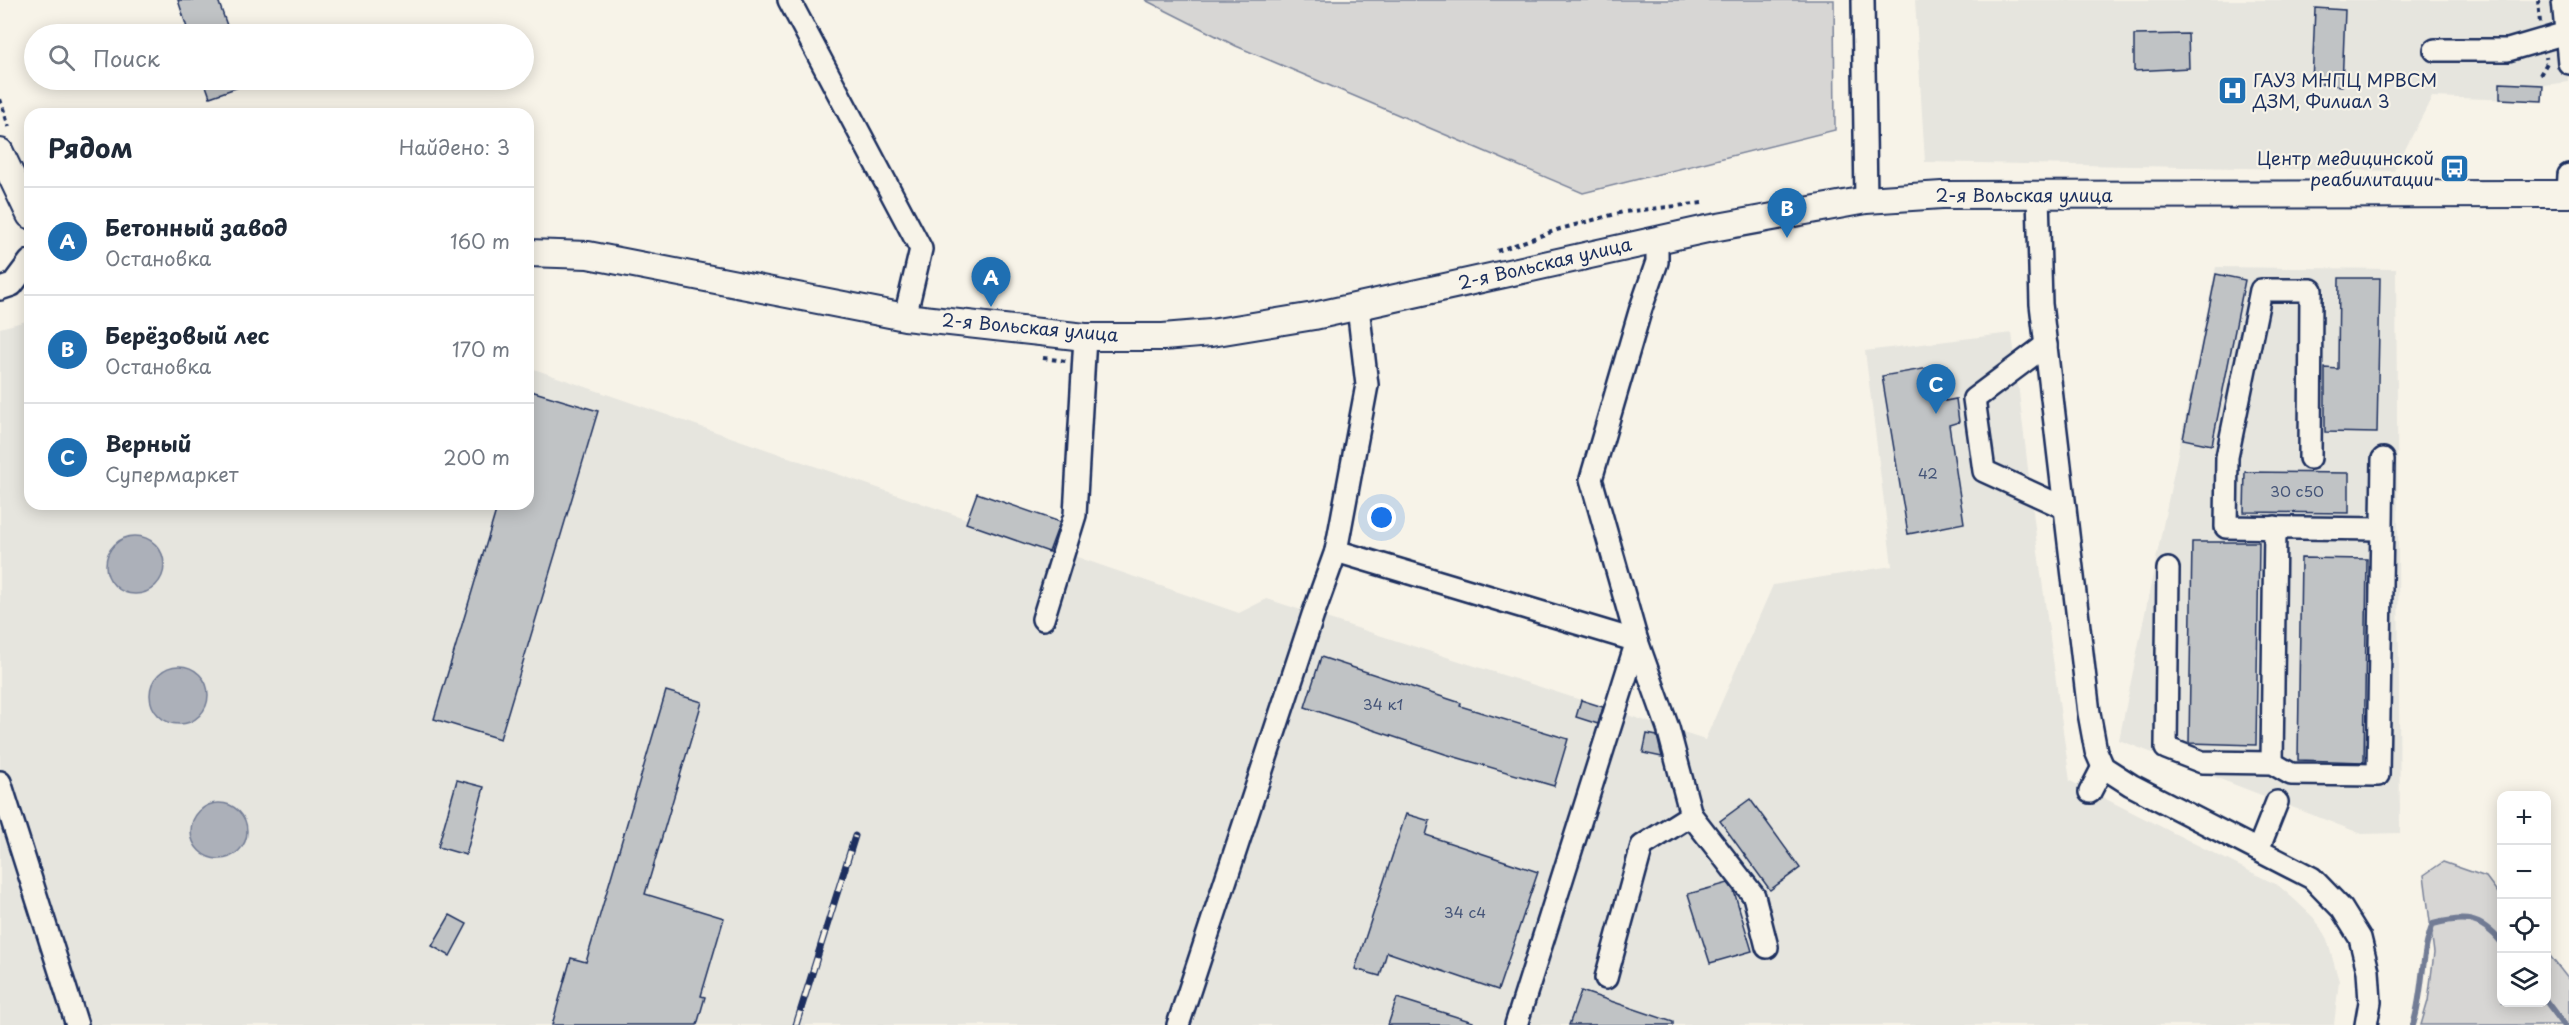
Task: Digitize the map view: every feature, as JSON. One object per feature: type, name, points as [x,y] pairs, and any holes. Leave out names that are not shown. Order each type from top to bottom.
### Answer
[{"type":"main road","points":[[0,152],[24,202]]},
{"type":"main road","name":"2-я Вольская улица","points":[[534,253],[588,255],[905,317],[1085,337],[1163,337],[1211,333],[1358,307],[1657,239],[1866,200],[1942,195],[2569,194]]},
{"type":"street","points":[[789,0],[921,249],[905,317]]},
{"type":"street","points":[[1863,0],[1866,200]]},
{"type":"street","points":[[2563,0],[2569,63]]},
{"type":"street","points":[[2435,50],[2508,50],[2566,33]]},
{"type":"street","points":[[2569,175],[2569,194]]},
{"type":"street","points":[[2038,195],[2041,304],[2089,713],[2096,751],[2103,767],[2131,785],[2312,878],[2342,909],[2361,938],[2370,992],[2366,1025]]},
{"type":"street","points":[[1657,239],[1657,262],[1641,308],[1591,479],[1637,641],[1668,728],[1690,815],[1754,896],[1767,947]]},
{"type":"street","points":[[0,289],[12,285],[24,269]]},
{"type":"street","points":[[2310,458],[2311,290],[2261,290],[2227,457],[2226,527],[2382,529]]},
{"type":"street","points":[[1178,1025],[1313,615],[1336,552],[1367,385],[1358,307]]},
{"type":"street","points":[[1043,619],[1075,515],[1085,337]]},
{"type":"street","points":[[2046,345],[1974,399],[1984,471],[2064,508]]},
{"type":"street","points":[[2168,569],[2166,748],[2202,762],[2272,763],[2291,774],[2378,775],[2383,459]]},
{"type":"street","points":[[2272,763],[2276,527]]},
{"type":"street","points":[[1336,552],[1637,641]]},
{"type":"street","points":[[1516,1025],[1637,641]]},
{"type":"street","points":[[2090,792],[2103,767]]},
{"type":"street","points":[[0,782],[77,1025]]},
{"type":"street","points":[[2258,850],[2277,802]]},
{"type":"street","points":[[1606,978],[1642,846],[1690,815]]},
{"type":"path","points":[[0,99],[9,127]]},
{"type":"path","points":[[1488,255],[1560,229],[1623,212],[1703,203]]},
{"type":"shaded area","points":[[1145,0],[1834,0],[1835,130],[1583,193],[1236,46]]},
{"type":"shaded area","name":"ГАУЗ МНПЦ МРВСМ ДЗМ, Филиал 3","points":[[1915,0],[2569,0],[2569,82],[2544,85],[2542,101],[2432,97],[2394,171],[1925,162]]},
{"type":"shaded area","points":[[2216,267],[2396,269],[2400,833],[2362,834],[2119,740]]},
{"type":"shaded area","points":[[24,322],[24,510],[534,510],[534,369],[1239,613],[1267,599],[1705,740],[1773,585],[1892,566],[1865,351],[2012,333],[2037,545],[2070,781],[2279,886],[2295,900],[2315,919],[2327,939],[2339,981],[2334,1025],[0,1025],[0,328]]},
{"type":"shaded area","points":[[135,536],[151,541],[159,549],[164,565],[159,581],[151,589],[135,594],[119,589],[111,581],[106,565],[111,549],[119,541]]},
{"type":"shaded area","points":[[179,666],[195,671],[203,679],[208,695],[203,711],[195,719],[179,724],[163,719],[155,711],[150,695],[155,679],[163,671]]},
{"type":"shaded area","points":[[213,803],[225,803],[235,807],[243,815],[247,831],[243,847],[235,855],[225,859],[213,859],[203,855],[195,847],[191,837],[191,825],[195,815],[203,807]]},
{"type":"shaded area","points":[[2443,862],[2486,877],[2497,892],[2497,1007],[2551,1007],[2551,957],[2569,980],[2569,1025],[2421,1025],[2428,1001],[2434,953],[2424,875]]},
{"type":"building","points":[[178,0],[218,0],[226,24],[186,24]]},
{"type":"building","points":[[2315,8],[2345,10],[2342,86],[2312,83]]},
{"type":"building","points":[[2188,34],[2189,68],[2134,71],[2134,35]]},
{"type":"building","points":[[2500,83],[2543,85],[2542,101],[2500,99]]},
{"type":"building","points":[[208,90],[230,90],[210,97]]},
{"type":"building","points":[[2216,274],[2245,280],[2212,445],[2183,439]]},
{"type":"building","points":[[2339,278],[2380,278],[2377,433],[2325,432],[2325,368],[2338,369]]},
{"type":"building","points":[[1940,366],[1945,401],[1956,399],[1959,422],[1949,425],[1964,523],[1908,534],[1882,376]]},
{"type":"building","points":[[534,392],[598,411],[500,739],[434,719],[496,510],[534,510]]},
{"type":"building","points":[[2245,472],[2349,473],[2349,513],[2244,512]]},
{"type":"building","points":[[977,493],[1060,522],[1049,552],[966,523]]},
{"type":"building","points":[[2192,542],[2259,542],[2256,745],[2189,743]]},
{"type":"building","points":[[2301,558],[2367,559],[2364,762],[2298,760]]},
{"type":"building","points":[[1321,657],[1461,703],[1460,706],[1568,739],[1554,786],[1445,754],[1305,707]]},
{"type":"building","points":[[666,691],[702,702],[645,894],[724,918],[701,996],[705,997],[697,1025],[552,1025],[571,958],[586,962]]},
{"type":"building","points":[[1581,700],[1603,707],[1598,724],[1576,717]]},
{"type":"building","points":[[1647,734],[1657,736],[1662,757],[1643,753]]},
{"type":"building","points":[[457,780],[484,787],[466,855],[438,847]]},
{"type":"building","points":[[1750,799],[1800,868],[1770,890],[1720,821]]},
{"type":"building","points":[[1406,814],[1430,821],[1426,835],[1538,872],[1498,990],[1387,952],[1380,976],[1355,969]]},
{"type":"building","points":[[1728,883],[1734,891],[1752,951],[1710,963],[1688,894]]},
{"type":"building","points":[[450,915],[467,924],[450,956],[432,946]]},
{"type":"building","points":[[1581,991],[1673,1022],[1673,1025],[1569,1025]]},
{"type":"building","points":[[1397,998],[1473,1022],[1472,1025],[1388,1025]]},
{"type":"waterway","points":[[2413,1025],[2426,949],[2433,924],[2463,919],[2471,920],[2479,923],[2497,937]]},
{"type":"waterway","points":[[2550,1007],[2564,1025]]},
{"type":"railway","points":[[796,1025],[855,836]]},
{"type":"place","name":"ГАУЗ МНПЦ МРВСМ ДЗМ, Филиал 3","points":[[2232,91]]},
{"type":"place","name":"Центр медицинской реабилитации","points":[[2455,169]]},
{"type":"place","name":"Берёзовый лес","points":[[1787,238]]},
{"type":"place","name":"Бетонный завод","points":[[991,307]]},
{"type":"place","name":"Верный","points":[[1936,414]]}]
